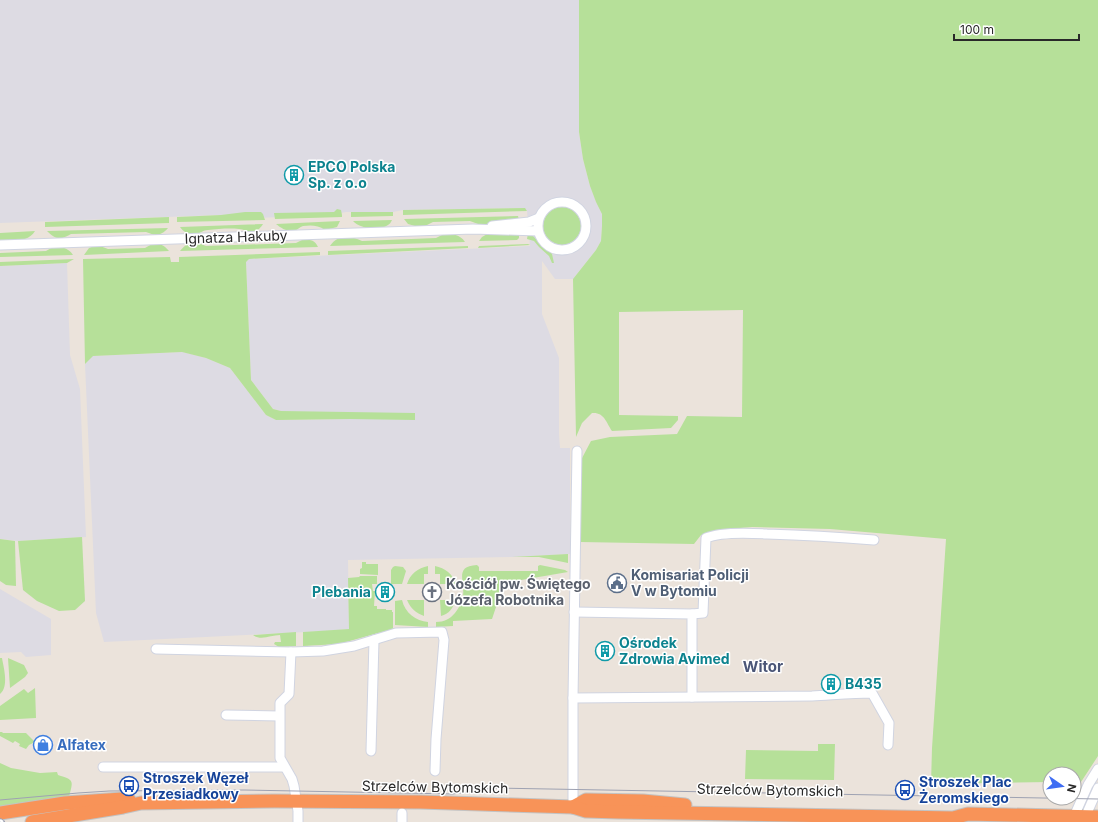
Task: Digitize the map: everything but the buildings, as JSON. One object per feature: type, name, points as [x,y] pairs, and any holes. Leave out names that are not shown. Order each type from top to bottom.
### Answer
[{"type":"highway","points":[[0,813],[65,803],[107,800],[122,799],[141,803]]},
{"type":"highway","name":"Strzelców Bytomskich","points":[[573,807],[586,800],[643,801],[680,805],[953,810],[968,814],[1082,819]]},
{"type":"highway","name":"Strzelców Bytomskich","points":[[32,822],[141,803],[420,802],[573,807],[586,811],[909,819],[953,818],[968,814]]},
{"type":"highway","points":[[1032,816],[1044,822]]},
{"type":"street","points":[[560,202],[569,202],[578,207],[583,214],[587,227],[582,240],[575,247],[566,250],[549,247],[544,243],[538,231],[539,218],[544,210],[551,204],[560,202]]},
{"type":"street","name":"Ignatza Hakuby","points":[[473,229],[528,222],[539,218]]},
{"type":"street","name":"Ignatza Hakuby","points":[[0,245],[473,229],[538,231]]},
{"type":"street","points":[[573,807],[576,451]]},
{"type":"street","points":[[574,612],[703,614],[706,538],[712,535],[749,533],[828,536],[874,540]]},
{"type":"street","points":[[692,614],[692,697]]},
{"type":"street","name":"Strzelców Bytomskich","points":[[156,649],[292,652],[331,650],[354,646],[396,633],[442,632],[444,640],[435,771]]},
{"type":"street","points":[[371,751],[374,640]]},
{"type":"street","points":[[292,652],[289,694],[280,703],[280,758],[292,779],[294,786],[298,810],[298,822]]},
{"type":"street","points":[[573,698],[818,696],[872,693],[889,723],[888,745]]},
{"type":"street","points":[[226,714],[279,716]]},
{"type":"street","points":[[103,767],[284,767]]},
{"type":"street","points":[[1082,819],[1088,785],[1098,769]]},
{"type":"street","points":[[1082,819],[1098,788]]},
{"type":"shaded area","points":[[0,0],[579,0],[579,132],[583,159],[590,186],[602,214],[601,241],[596,250],[573,279],[555,279],[542,261],[542,314],[559,358],[560,448],[570,448],[570,554],[512,557],[348,560],[349,629],[104,642],[96,613],[85,364],[92,356],[183,352],[206,358],[230,368],[266,415],[276,420],[350,419],[273,409],[251,380],[246,262],[249,259],[530,246],[527,211],[524,208],[403,210],[393,212],[346,212],[341,213],[340,215],[221,219],[221,215],[0,223]]},
{"type":"shaded area","points":[[67,263],[70,355],[80,389],[86,537],[18,541],[0,539],[0,266]]},
{"type":"shaded area","points":[[0,589],[51,619],[51,655],[26,657],[21,652],[0,653]]},
{"type":"green space","points":[[579,0],[1098,0],[1098,756],[1082,780],[1082,766],[1042,766],[1042,782],[931,784],[932,748],[946,539],[830,529],[752,527],[716,530],[701,535],[694,544],[580,542],[581,460],[591,441],[610,437],[677,434],[687,416],[742,417],[743,310],[619,312],[619,415],[678,416],[678,420],[671,428],[612,431],[602,416],[592,413],[582,423],[576,437],[573,279],[596,250],[601,241],[602,226],[602,214],[590,186],[583,159],[579,132]]},
{"type":"green space","points":[[558,207],[566,207],[576,212],[580,219],[580,233],[576,240],[566,245],[558,245],[548,240],[546,237],[543,230],[543,222],[548,212],[551,210]]},
{"type":"green space","points":[[525,208],[527,211],[403,215],[403,210]]},
{"type":"green space","points":[[337,209],[341,210],[342,217],[275,219],[274,213],[334,212]]},
{"type":"green space","points":[[261,212],[265,220],[177,222],[177,217],[221,215]]},
{"type":"green space","points":[[351,212],[393,212],[393,216],[351,217]]},
{"type":"green space","points":[[518,216],[519,220],[486,224],[478,224],[470,221],[433,222],[425,226],[408,224],[404,219]]},
{"type":"green space","points":[[169,217],[169,223],[45,227],[45,222]]},
{"type":"green space","points":[[392,220],[389,224],[380,228],[360,226],[353,221]]},
{"type":"green space","points":[[340,221],[337,227],[325,230],[317,226],[303,226],[294,231],[289,231],[276,224]]},
{"type":"green space","points":[[263,224],[257,231],[254,232],[241,229],[227,229],[206,230],[196,234],[189,234],[180,227]]},
{"type":"green space","points":[[168,228],[163,233],[158,234],[146,232],[71,234],[61,238],[53,236],[47,231]]},
{"type":"green space","points":[[35,231],[32,235],[24,239],[0,240],[0,233]]},
{"type":"green space","points":[[489,233],[519,235],[519,238],[517,240],[479,241],[482,237]]},
{"type":"green space","points":[[528,233],[549,250],[552,254],[554,263],[552,263],[549,256],[534,241],[527,239]]},
{"type":"green space","points":[[444,234],[453,234],[463,239],[465,242],[330,246],[337,239],[344,237],[362,241],[436,238]]},
{"type":"green space","points":[[304,239],[311,240],[318,247],[180,251],[186,245],[192,243],[198,243],[206,246],[296,243]]},
{"type":"green space","points":[[152,244],[162,245],[169,251],[84,255],[89,248],[94,246],[100,246],[108,249],[145,248]]},
{"type":"green space","points":[[530,245],[478,248],[479,246]]},
{"type":"green space","points":[[468,246],[468,248],[328,255],[328,251]]},
{"type":"green space","points":[[53,247],[62,247],[67,249],[73,255],[0,257],[0,253],[46,251]]},
{"type":"green space","points":[[320,252],[320,255],[249,259],[246,262],[251,380],[273,409],[281,411],[415,413],[415,420],[276,420],[266,415],[230,368],[206,358],[182,352],[93,356],[85,364],[83,259],[170,257],[171,262],[179,262],[179,257]]},
{"type":"green space","points":[[74,259],[67,263],[0,266],[0,262]]},
{"type":"green space","points":[[82,537],[85,601],[75,610],[59,611],[37,601],[23,590],[18,541]]},
{"type":"green space","points":[[0,539],[15,541],[16,586],[6,585],[0,581]]},
{"type":"green space","points":[[568,554],[568,563],[539,557],[512,557]]},
{"type":"green space","points":[[362,562],[366,562],[366,564],[378,564],[378,575],[360,574]]},
{"type":"green space","points":[[477,565],[479,567],[479,571],[538,571],[538,566],[540,565],[565,570],[568,572],[504,583],[492,619],[453,621],[453,626],[436,627],[436,622],[444,621],[453,615],[458,609],[463,596],[463,571],[465,568]]},
{"type":"green space","points":[[395,566],[403,567],[406,571],[402,584],[391,584],[391,570]]},
{"type":"green space","points":[[428,566],[428,574],[424,574],[424,584],[407,584],[410,577],[415,572]]},
{"type":"green space","points":[[435,566],[448,572],[453,577],[456,584],[440,584],[440,574],[435,574]]},
{"type":"green space","points":[[377,576],[377,584],[372,584],[373,591],[375,591],[374,606],[377,606],[377,609],[392,610],[393,628],[413,628],[378,633],[339,644],[303,646],[303,632],[349,629],[348,578]]},
{"type":"green space","points":[[402,600],[403,605],[408,612],[419,620],[428,622],[428,627],[395,625],[395,601]]},
{"type":"green space","points":[[407,600],[424,600],[424,616],[414,610]]},
{"type":"green space","points":[[440,600],[456,600],[454,606],[446,614],[441,616]]},
{"type":"green space","points":[[296,632],[296,646],[279,647],[274,644],[275,642],[281,642],[280,635],[259,638],[253,635]]},
{"type":"green space","points":[[0,658],[2,658],[5,672],[5,682],[3,691],[0,694]]},
{"type":"green space","points":[[8,658],[24,665],[28,673],[10,688]]},
{"type":"green space","points":[[35,688],[36,718],[0,720],[0,706],[24,689],[28,693]]},
{"type":"green space","points":[[0,732],[26,733],[35,742],[29,745],[26,749],[19,746],[20,744],[15,741],[13,743],[0,736]]},
{"type":"green space","points":[[818,744],[835,744],[834,780],[745,779],[746,750],[818,751]]},
{"type":"green space","points":[[0,763],[11,768],[40,773],[57,772],[58,775],[70,780],[72,784],[69,797],[0,809]]},
{"type":"tram line","points":[[0,800],[109,791],[244,790],[453,794],[494,788],[1098,799]]},
{"type":"place","name":"EPCO Polska Sp. z o.o","points":[[294,175]]},
{"type":"place","name":"Komisariat Policji V w Bytomiu","points":[[617,583]]},
{"type":"place","name":"Plebania","points":[[385,592]]},
{"type":"place","name":"Kościół pw. Świętego Józefa Robotnika","points":[[432,592]]},
{"type":"place","name":"Ośrodek Zdrowia Avimed","points":[[605,651]]},
{"type":"place","name":"B435","points":[[831,684]]},
{"type":"place","name":"Alfatex","points":[[43,745]]},
{"type":"place","name":"Stroszek Węzeł Przesiadkowy","points":[[129,786]]},
{"type":"place","name":"Stroszek Plac Żeromskiego","points":[[905,790]]},
{"type":"district","name":"Witor","points":[[763,667]]}]
